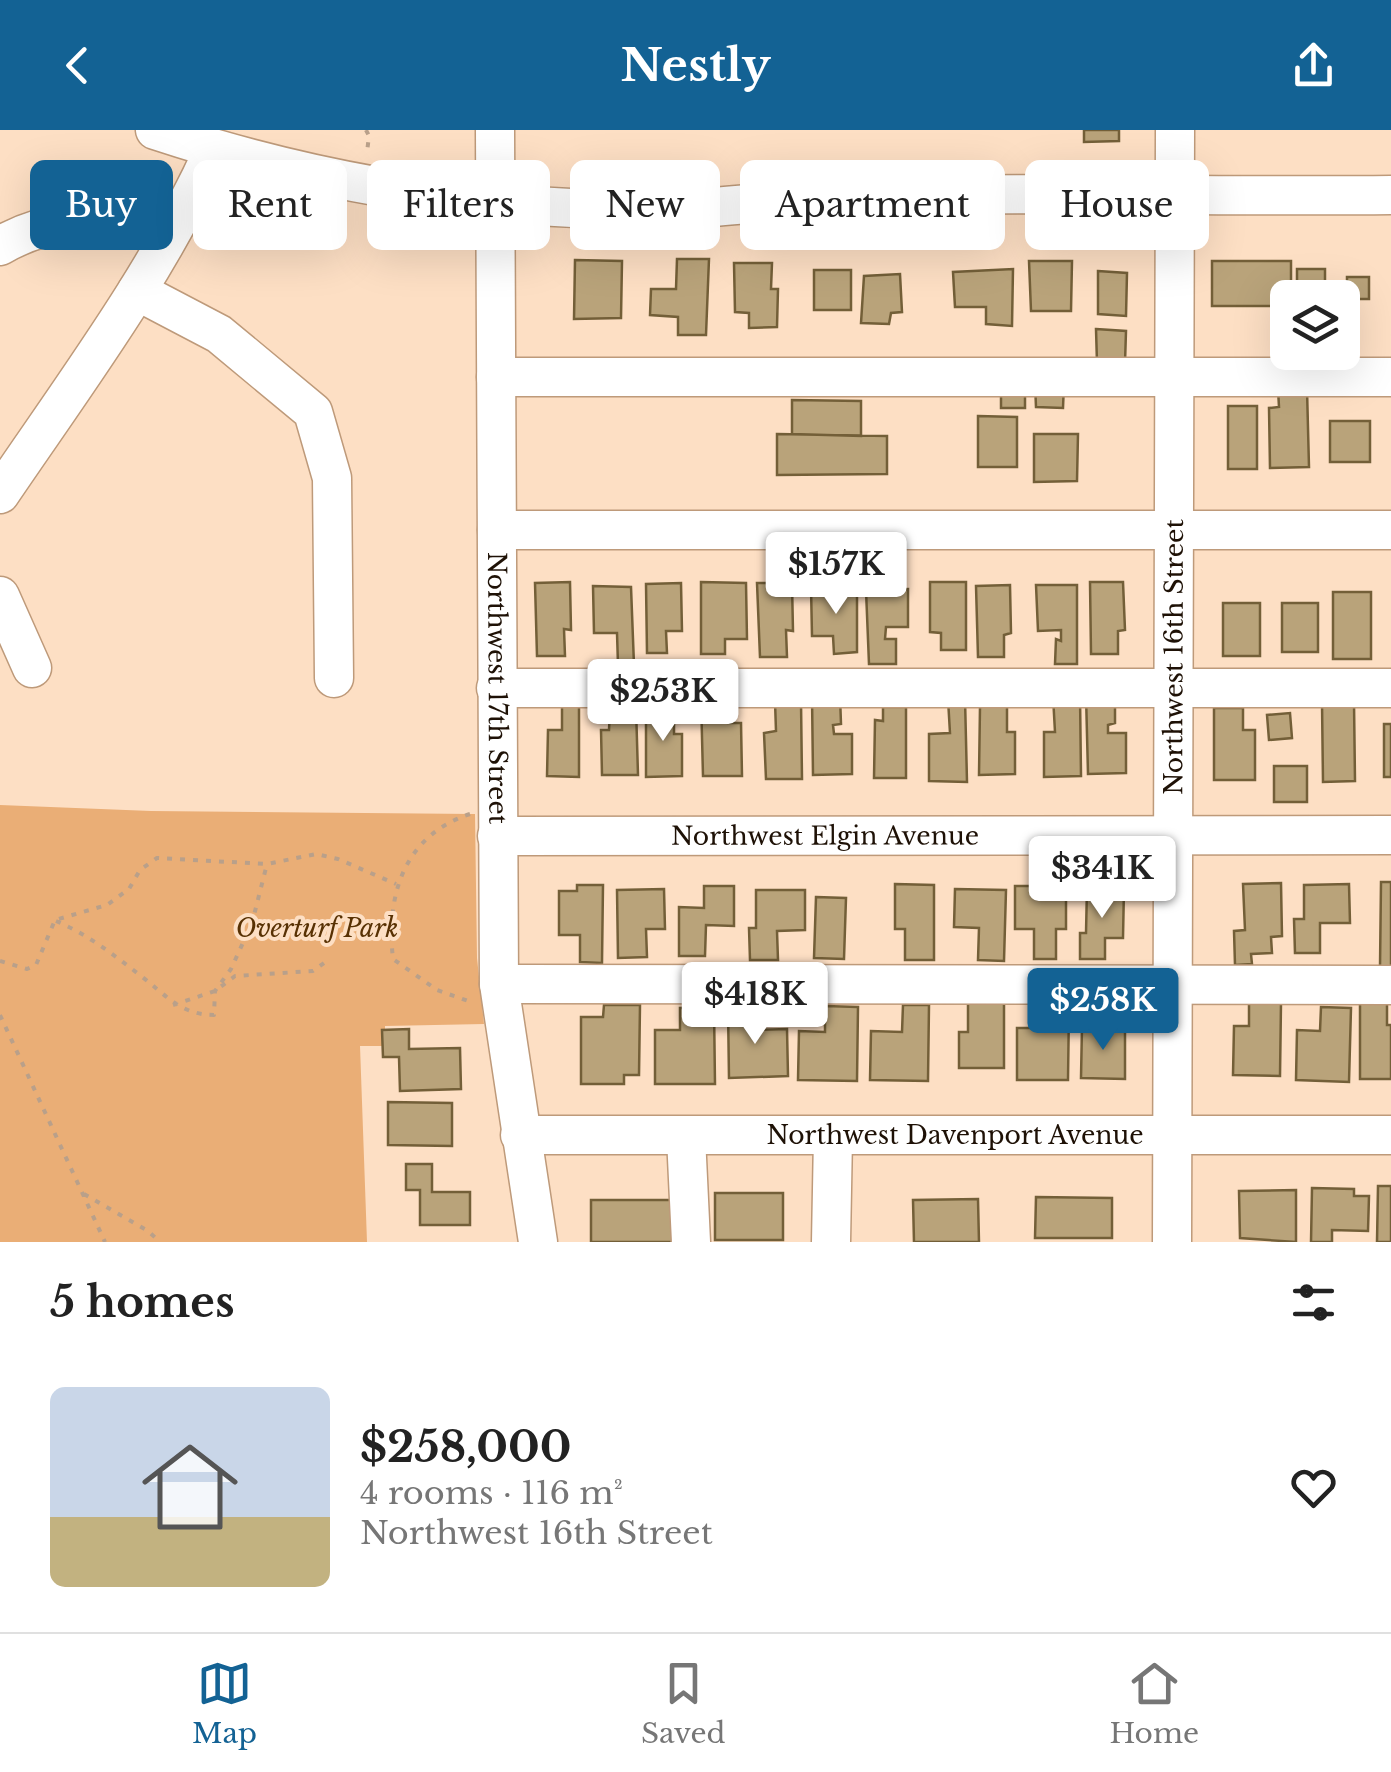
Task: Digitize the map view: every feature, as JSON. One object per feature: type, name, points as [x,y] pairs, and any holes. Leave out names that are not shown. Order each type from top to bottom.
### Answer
[{"type":"street","points":[[155,130],[214,149],[367,187]]},
{"type":"street","name":"Northwest 17th Street","points":[[495,130],[495,160]]},
{"type":"street","name":"Northwest 16th Street","points":[[1174,130],[1174,160]]},
{"type":"street","points":[[0,494],[137,292],[184,216],[214,149]]},
{"type":"street","points":[[1209,197],[1391,195]]},
{"type":"street","points":[[550,206],[696,208],[838,196],[1025,197]]},
{"type":"street","points":[[0,246],[16,236],[73,220],[184,216]]},
{"type":"street","name":"Northwest 17th Street","points":[[495,250],[501,999],[538,1242]]},
{"type":"street","name":"Northwest 16th Street","points":[[1172,1242],[1175,250]]},
{"type":"street","points":[[137,292],[219,334],[313,412],[332,478],[334,678]]},
{"type":"street","points":[[496,376],[1391,377]]},
{"type":"street","points":[[497,530],[1391,530]]},
{"type":"street","points":[[0,596],[32,668]]},
{"type":"street","points":[[496,688],[1391,688]]},
{"type":"street","name":"Northwest Elgin Avenue","points":[[498,821],[1173,835],[1391,835]]},
{"type":"street","points":[[501,999],[1172,984],[1391,985]]},
{"type":"street","name":"Northwest Davenport Avenue","points":[[520,1136],[1391,1135]]},
{"type":"street","points":[[686,1136],[690,1242]]},
{"type":"street","points":[[831,1242],[833,1136]]},
{"type":"path","points":[[498,821],[456,818],[418,848],[396,884],[390,928],[393,959],[437,990],[501,999]]},
{"type":"path","points":[[55,920],[107,905],[129,889],[140,870],[156,858],[267,864],[316,854],[338,859],[396,884]]},
{"type":"path","points":[[55,920],[82,932],[142,976],[173,1005],[214,1015],[215,991],[230,970],[252,923],[267,864]]},
{"type":"path","points":[[0,961],[27,969],[36,964],[55,920]]},
{"type":"path","points":[[173,1005],[215,991],[236,976],[313,970],[324,963]]},
{"type":"path","points":[[0,1014],[105,1242]]},
{"type":"path","points":[[84,1194],[160,1242]]},
{"type":"green space","name":"Overturf Park","points":[[0,805],[151,811],[475,814],[477,958],[484,1024],[385,1026],[385,1046],[360,1046],[367,1242],[0,1242]]},
{"type":"building","points":[[1084,130],[1119,130],[1119,141],[1084,142]]},
{"type":"building","points":[[677,259],[709,259],[706,335],[678,335],[678,317],[650,315],[651,289],[676,289]]},
{"type":"building","points":[[575,260],[622,261],[621,318],[574,319]]},
{"type":"building","points":[[1029,261],[1072,261],[1071,311],[1031,311]]},
{"type":"building","points":[[1212,261],[1291,261],[1291,280],[1270,280],[1270,306],[1212,306]]},
{"type":"building","points":[[734,263],[772,263],[771,289],[778,289],[777,327],[749,328],[749,313],[735,312]]},
{"type":"building","points":[[1013,269],[1012,326],[986,324],[986,307],[955,307],[953,272]]},
{"type":"building","points":[[1297,269],[1325,269],[1325,280],[1297,280]]},
{"type":"building","points":[[814,270],[851,270],[851,310],[814,310]]},
{"type":"building","points":[[1098,271],[1127,273],[1126,316],[1098,314]]},
{"type":"building","points":[[900,274],[902,312],[891,313],[889,324],[861,323],[864,276]]},
{"type":"building","points":[[1369,277],[1369,299],[1360,299],[1360,280],[1347,280]]},
{"type":"building","points":[[1096,329],[1126,331],[1125,363],[1097,363]]},
{"type":"building","points":[[1001,381],[1025,381],[1025,408],[1001,408]]},
{"type":"building","points":[[1035,383],[1064,383],[1063,408],[1036,407]]},
{"type":"building","points":[[1278,389],[1307,389],[1309,467],[1270,468],[1269,408],[1279,407]]},
{"type":"building","points":[[792,400],[861,401],[861,436],[792,434]]},
{"type":"building","points":[[1228,406],[1257,406],[1257,469],[1228,469]]},
{"type":"building","points":[[978,416],[1017,417],[1017,467],[978,467]]},
{"type":"building","points":[[1330,421],[1370,421],[1370,462],[1330,462]]},
{"type":"building","points":[[777,434],[887,436],[887,474],[777,475]]},
{"type":"building","points":[[1034,434],[1078,434],[1077,481],[1034,482]]},
{"type":"building","points":[[570,582],[571,630],[564,629],[565,656],[537,656],[535,583]]},
{"type":"building","points":[[701,582],[746,583],[747,639],[725,639],[725,654],[701,654]]},
{"type":"building","points":[[930,582],[966,582],[966,650],[941,650],[941,633],[930,632]]},
{"type":"building","points":[[1090,582],[1123,582],[1125,630],[1118,631],[1118,654],[1091,654]]},
{"type":"building","points":[[681,583],[682,631],[666,631],[667,653],[647,653],[646,584]]},
{"type":"building","points":[[757,583],[792,583],[793,631],[786,630],[787,657],[760,657]]},
{"type":"building","points":[[1010,585],[1011,633],[1004,635],[1004,657],[978,657],[976,586]]},
{"type":"building","points":[[1036,585],[1077,585],[1077,664],[1055,664],[1056,639],[1061,641],[1061,630],[1038,631]]},
{"type":"building","points":[[593,586],[631,587],[634,665],[618,665],[617,633],[594,633]]},
{"type":"building","points":[[811,587],[857,588],[857,652],[834,654],[833,636],[812,636]]},
{"type":"building","points":[[908,589],[908,627],[886,627],[885,639],[896,639],[896,664],[869,664],[866,590]]},
{"type":"building","points":[[1333,592],[1371,592],[1371,659],[1333,659]]},
{"type":"building","points":[[1223,603],[1260,603],[1260,656],[1223,656]]},
{"type":"building","points":[[1282,603],[1318,603],[1318,652],[1282,652]]},
{"type":"building","points":[[1080,695],[1081,776],[1044,777],[1044,732],[1055,732],[1053,696]]},
{"type":"building","points":[[1086,695],[1115,695],[1115,723],[1108,725],[1108,733],[1126,733],[1126,773],[1088,774]]},
{"type":"building","points":[[728,696],[728,723],[741,723],[742,776],[703,776],[701,698]]},
{"type":"building","points":[[812,696],[840,696],[841,724],[833,725],[834,734],[852,734],[852,774],[813,775]]},
{"type":"building","points":[[965,698],[967,782],[929,781],[929,734],[950,733],[948,699]]},
{"type":"building","points":[[775,701],[801,701],[802,779],[766,779],[764,733],[776,731]]},
{"type":"building","points":[[1322,702],[1354,702],[1355,781],[1323,782]]},
{"type":"building","points":[[562,705],[579,705],[579,777],[547,776],[548,730],[562,730]]},
{"type":"building","points":[[1007,705],[1007,732],[1015,732],[1015,774],[979,775],[980,707]]},
{"type":"building","points":[[636,707],[638,775],[602,775],[601,730],[609,730],[610,709]]},
{"type":"building","points":[[674,707],[674,734],[682,734],[682,776],[646,777],[646,709]]},
{"type":"building","points":[[883,707],[906,707],[906,778],[874,778],[875,720],[883,721]]},
{"type":"building","points":[[1214,708],[1243,708],[1243,730],[1255,730],[1255,780],[1214,780]]},
{"type":"building","points":[[1290,713],[1292,738],[1269,740],[1267,715]]},
{"type":"building","points":[[1384,724],[1391,724],[1391,777],[1384,777]]},
{"type":"building","points":[[1274,766],[1307,766],[1307,802],[1274,802]]},
{"type":"building","points":[[1381,882],[1391,882],[1391,967],[1380,967]]},
{"type":"building","points":[[1281,883],[1282,936],[1271,937],[1272,953],[1251,954],[1252,964],[1235,965],[1234,931],[1245,930],[1243,884]]},
{"type":"building","points":[[895,884],[934,885],[934,960],[905,960],[905,929],[895,929]]},
{"type":"building","points":[[1349,884],[1350,923],[1320,923],[1320,953],[1295,953],[1294,919],[1304,919],[1304,885]]},
{"type":"building","points":[[577,885],[603,885],[602,963],[580,962],[580,935],[559,935],[559,891],[577,891]]},
{"type":"building","points":[[704,886],[734,886],[734,926],[706,925],[705,956],[679,956],[679,907],[704,908]]},
{"type":"building","points":[[1015,886],[1066,886],[1066,929],[1056,929],[1056,959],[1034,959],[1034,929],[1015,929]]},
{"type":"building","points":[[1087,887],[1124,888],[1123,938],[1105,938],[1105,959],[1080,959],[1080,933],[1086,933]]},
{"type":"building","points":[[664,889],[665,929],[646,929],[647,957],[618,958],[617,890]]},
{"type":"building","points":[[955,889],[1006,890],[1004,961],[978,960],[979,928],[954,927]]},
{"type":"building","points":[[756,890],[805,890],[805,930],[777,931],[778,960],[750,960],[749,928],[756,928]]},
{"type":"building","points":[[816,897],[846,898],[844,959],[814,958]]},
{"type":"building","points":[[1249,1002],[1281,1003],[1280,1076],[1233,1075],[1234,1026],[1249,1026]]},
{"type":"building","points":[[968,1003],[1004,1003],[1004,1068],[959,1068],[959,1032],[968,1032]]},
{"type":"building","points":[[1360,1003],[1387,1003],[1391,1079],[1360,1079]]},
{"type":"building","points":[[604,1005],[640,1005],[639,1075],[624,1075],[624,1084],[581,1084],[581,1017],[603,1017]]},
{"type":"building","points":[[903,1005],[929,1005],[928,1081],[870,1080],[871,1031],[902,1032]]},
{"type":"building","points":[[825,1006],[858,1007],[857,1081],[798,1080],[799,1031],[825,1032]]},
{"type":"building","points":[[714,1007],[715,1084],[655,1084],[655,1030],[680,1030],[680,1008]]},
{"type":"building","points":[[755,1007],[756,1030],[787,1029],[788,1076],[729,1078],[728,1008]]},
{"type":"building","points":[[1038,1007],[1069,1007],[1068,1080],[1017,1080],[1017,1028],[1038,1028]]},
{"type":"building","points":[[1321,1007],[1351,1008],[1349,1082],[1296,1080],[1297,1030],[1320,1031]]},
{"type":"building","points":[[1082,1026],[1125,1027],[1125,1079],[1081,1078]]},
{"type":"building","points":[[409,1029],[409,1049],[460,1048],[461,1089],[400,1091],[399,1057],[383,1057],[382,1030]]},
{"type":"building","points":[[388,1102],[452,1103],[452,1146],[388,1145]]},
{"type":"building","points":[[406,1164],[432,1164],[432,1192],[470,1192],[470,1225],[420,1225],[420,1190],[406,1190]]},
{"type":"building","points":[[1378,1186],[1391,1186],[1391,1242],[1377,1242]]},
{"type":"building","points":[[1312,1188],[1354,1189],[1354,1196],[1369,1196],[1368,1231],[1332,1230],[1332,1242],[1311,1242]]},
{"type":"building","points":[[1296,1190],[1296,1242],[1240,1238],[1239,1191]]},
{"type":"building","points":[[715,1193],[783,1193],[783,1240],[715,1240]]},
{"type":"building","points":[[1036,1197],[1112,1198],[1112,1238],[1035,1238]]},
{"type":"building","points":[[978,1199],[979,1242],[914,1242],[913,1200]]},
{"type":"building","points":[[591,1200],[673,1200],[673,1242],[591,1242]]}]
